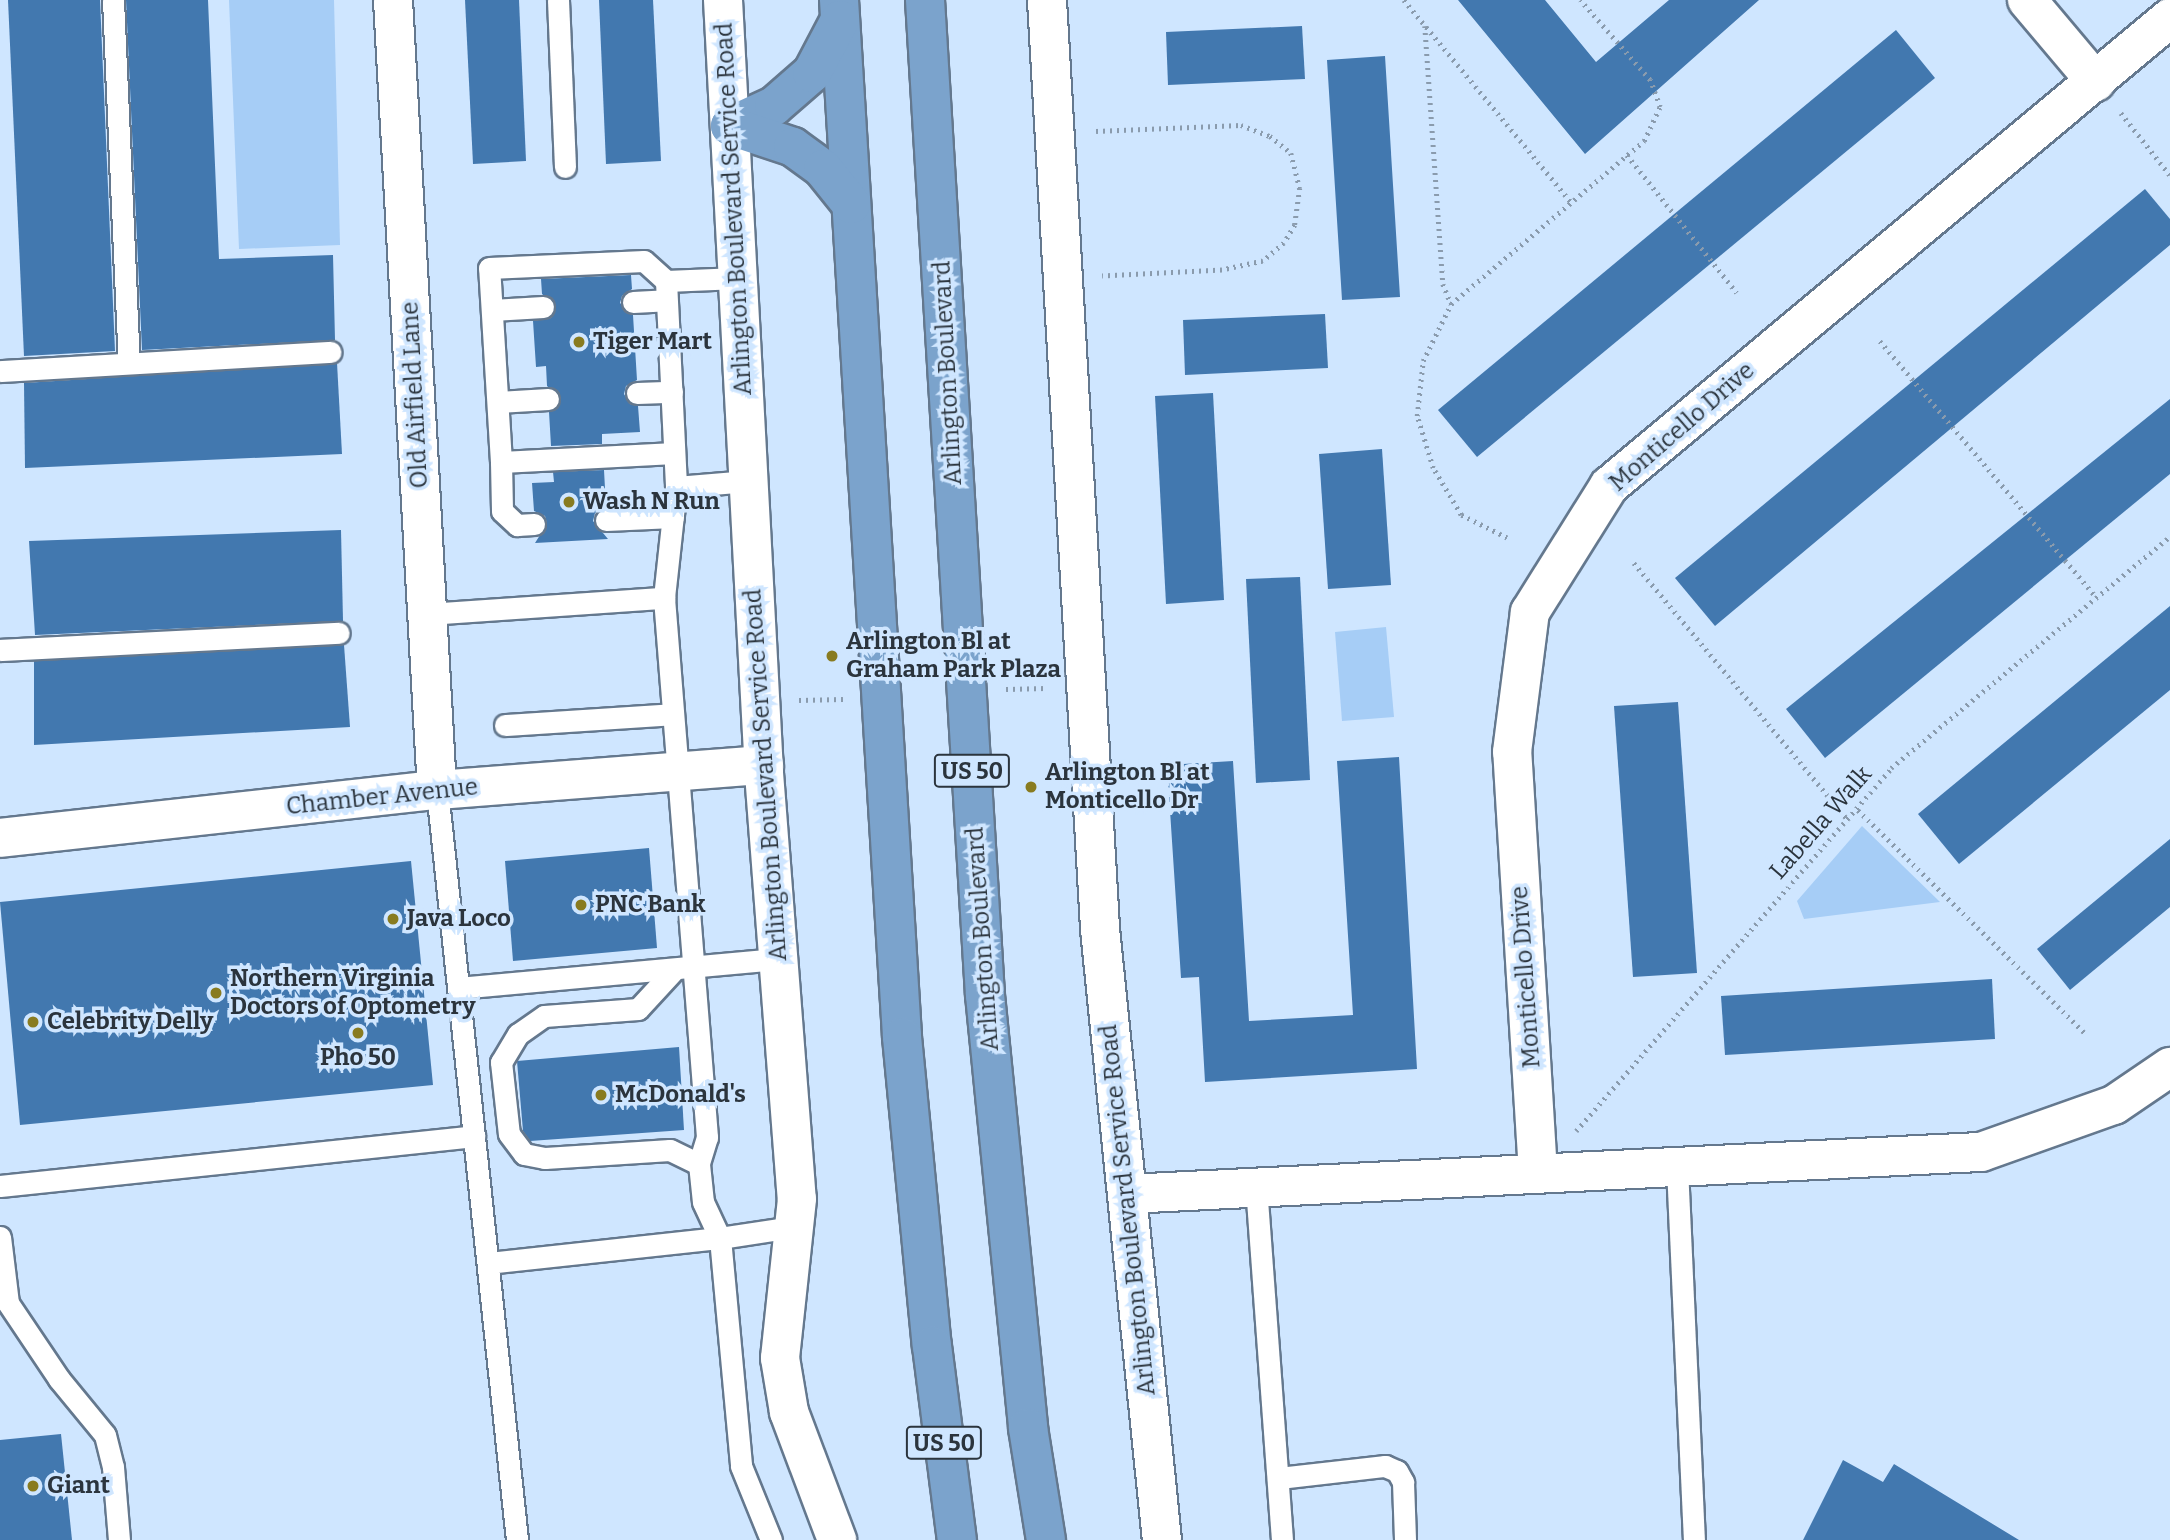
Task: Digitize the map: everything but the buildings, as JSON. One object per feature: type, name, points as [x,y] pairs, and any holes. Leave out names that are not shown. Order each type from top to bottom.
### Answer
[{"type":"highway","name":"Arlington Boulevard","points":[[925,0],[985,995],[1028,1428],[1046,1540]]},
{"type":"highway","points":[[730,126],[774,106],[812,73],[839,10]]},
{"type":"highway","name":"US 50","points":[[839,10],[902,1037],[932,1346],[957,1540]]},
{"type":"highway","points":[[730,126],[793,147],[823,169],[850,204]]},
{"type":"street","name":"Old Airfield Lane","points":[[393,0],[437,790]]},
{"type":"street","name":"Arlington Boulevard Service Road","points":[[723,0],[764,765],[797,1199],[780,1358],[789,1412],[837,1540]]},
{"type":"street","name":"Arlington Boulevard Service Road","points":[[1047,0],[1094,848],[1162,1540]]},
{"type":"street","points":[[2027,0],[2096,82]]},
{"type":"street","name":"Monticello Drive","points":[[1538,1173],[1511,752],[1530,612],[1609,486],[2170,18]]},
{"type":"street","name":"Chamber Avenue","points":[[0,838],[437,790],[764,765]]},
{"type":"street","points":[[1127,1194],[1980,1152],[2114,1105],[2166,1078]]},
{"type":"lane","points":[[113,0],[129,363]]},
{"type":"lane","points":[[558,0],[565,167]]},
{"type":"lane","points":[[534,524],[517,525],[502,511],[489,268],[644,261],[666,290],[676,488],[664,598],[678,771],[684,969],[707,1137],[699,1164],[703,1202],[720,1238],[741,1466],[771,1540]]},
{"type":"lane","points":[[633,302],[666,290],[738,278]]},
{"type":"lane","points":[[492,310],[543,307]]},
{"type":"lane","points":[[0,371],[330,352]]},
{"type":"lane","points":[[637,393],[672,392]]},
{"type":"lane","points":[[498,402],[548,399]]},
{"type":"lane","points":[[501,462],[674,453]]},
{"type":"lane","points":[[676,488],[748,481]]},
{"type":"lane","points":[[606,520],[673,517]]},
{"type":"lane","points":[[427,614],[664,598]]},
{"type":"lane","points":[[0,650],[340,634]]},
{"type":"lane","points":[[505,725],[673,714]]},
{"type":"lane","points":[[437,790],[517,1540]]},
{"type":"lane","points":[[458,988],[777,959]]},
{"type":"lane","points":[[684,969],[638,1009],[544,1016],[517,1034],[501,1062],[509,1134],[524,1154],[545,1158],[670,1150],[699,1164]]},
{"type":"lane","points":[[0,1185],[474,1136]]},
{"type":"lane","points":[[1677,1167],[1693,1540]]},
{"type":"lane","points":[[1256,1186],[1282,1540]]},
{"type":"lane","points":[[488,1263],[720,1238],[793,1227]]},
{"type":"lane","points":[[0,1237],[8,1303],[59,1379],[105,1434],[113,1467],[119,1540]]},
{"type":"lane","points":[[1279,1478],[1385,1466],[1397,1471],[1403,1482],[1405,1540]]},
{"type":"path","points":[[1404,0],[1571,202]]},
{"type":"path","points":[[1507,538],[1461,514],[1433,468],[1417,416],[1423,361],[1451,304],[1644,141],[1660,107],[1650,80],[1580,0]]},
{"type":"path","points":[[1426,26],[1443,284],[1451,304]]},
{"type":"path","points":[[2096,82],[2170,175]]},
{"type":"path","points":[[1091,131],[1241,125],[1270,136],[1291,153],[1300,188],[1295,225],[1284,243],[1263,261],[1222,270],[1099,276]]},
{"type":"path","points":[[1627,155],[1737,293]]},
{"type":"path","points":[[1880,341],[2096,597]]},
{"type":"path","name":"Labella Walk","points":[[1538,1173],[1849,821],[1891,768],[2170,536]]},
{"type":"path","points":[[1634,564],[1849,821]]},
{"type":"path","points":[[996,690],[1050,688]]},
{"type":"path","points":[[787,701],[844,699]]},
{"type":"path","points":[[1858,810],[2087,1035]]},
{"type":"shaded area","points":[[229,0],[334,0],[340,245],[239,249]]},
{"type":"shaded area","points":[[1386,627],[1394,717],[1342,721],[1335,632]]},
{"type":"shaded area","points":[[1862,826],[1940,902],[1804,919],[1797,901]]},
{"type":"place","name":"Tiger Mart","points":[[579,342]]},
{"type":"place","name":"Wash N Run","points":[[569,502]]},
{"type":"place","name":"Arlington Bl at Graham Park Plaza","points":[[832,656]]},
{"type":"place","name":"Arlington Bl at Monticello Dr","points":[[1031,787]]},
{"type":"place","name":"PNC Bank","points":[[581,905]]},
{"type":"place","name":"Java Loco","points":[[393,919]]},
{"type":"place","name":"Northern Virginia Doctors of Optometry","points":[[216,993]]},
{"type":"place","name":"Celebrity Delly","points":[[33,1022]]},
{"type":"place","name":"Pho 50","points":[[358,1033]]},
{"type":"place","name":"McDonald's","points":[[601,1095]]},
{"type":"place","name":"Giant","points":[[33,1486]]}]
